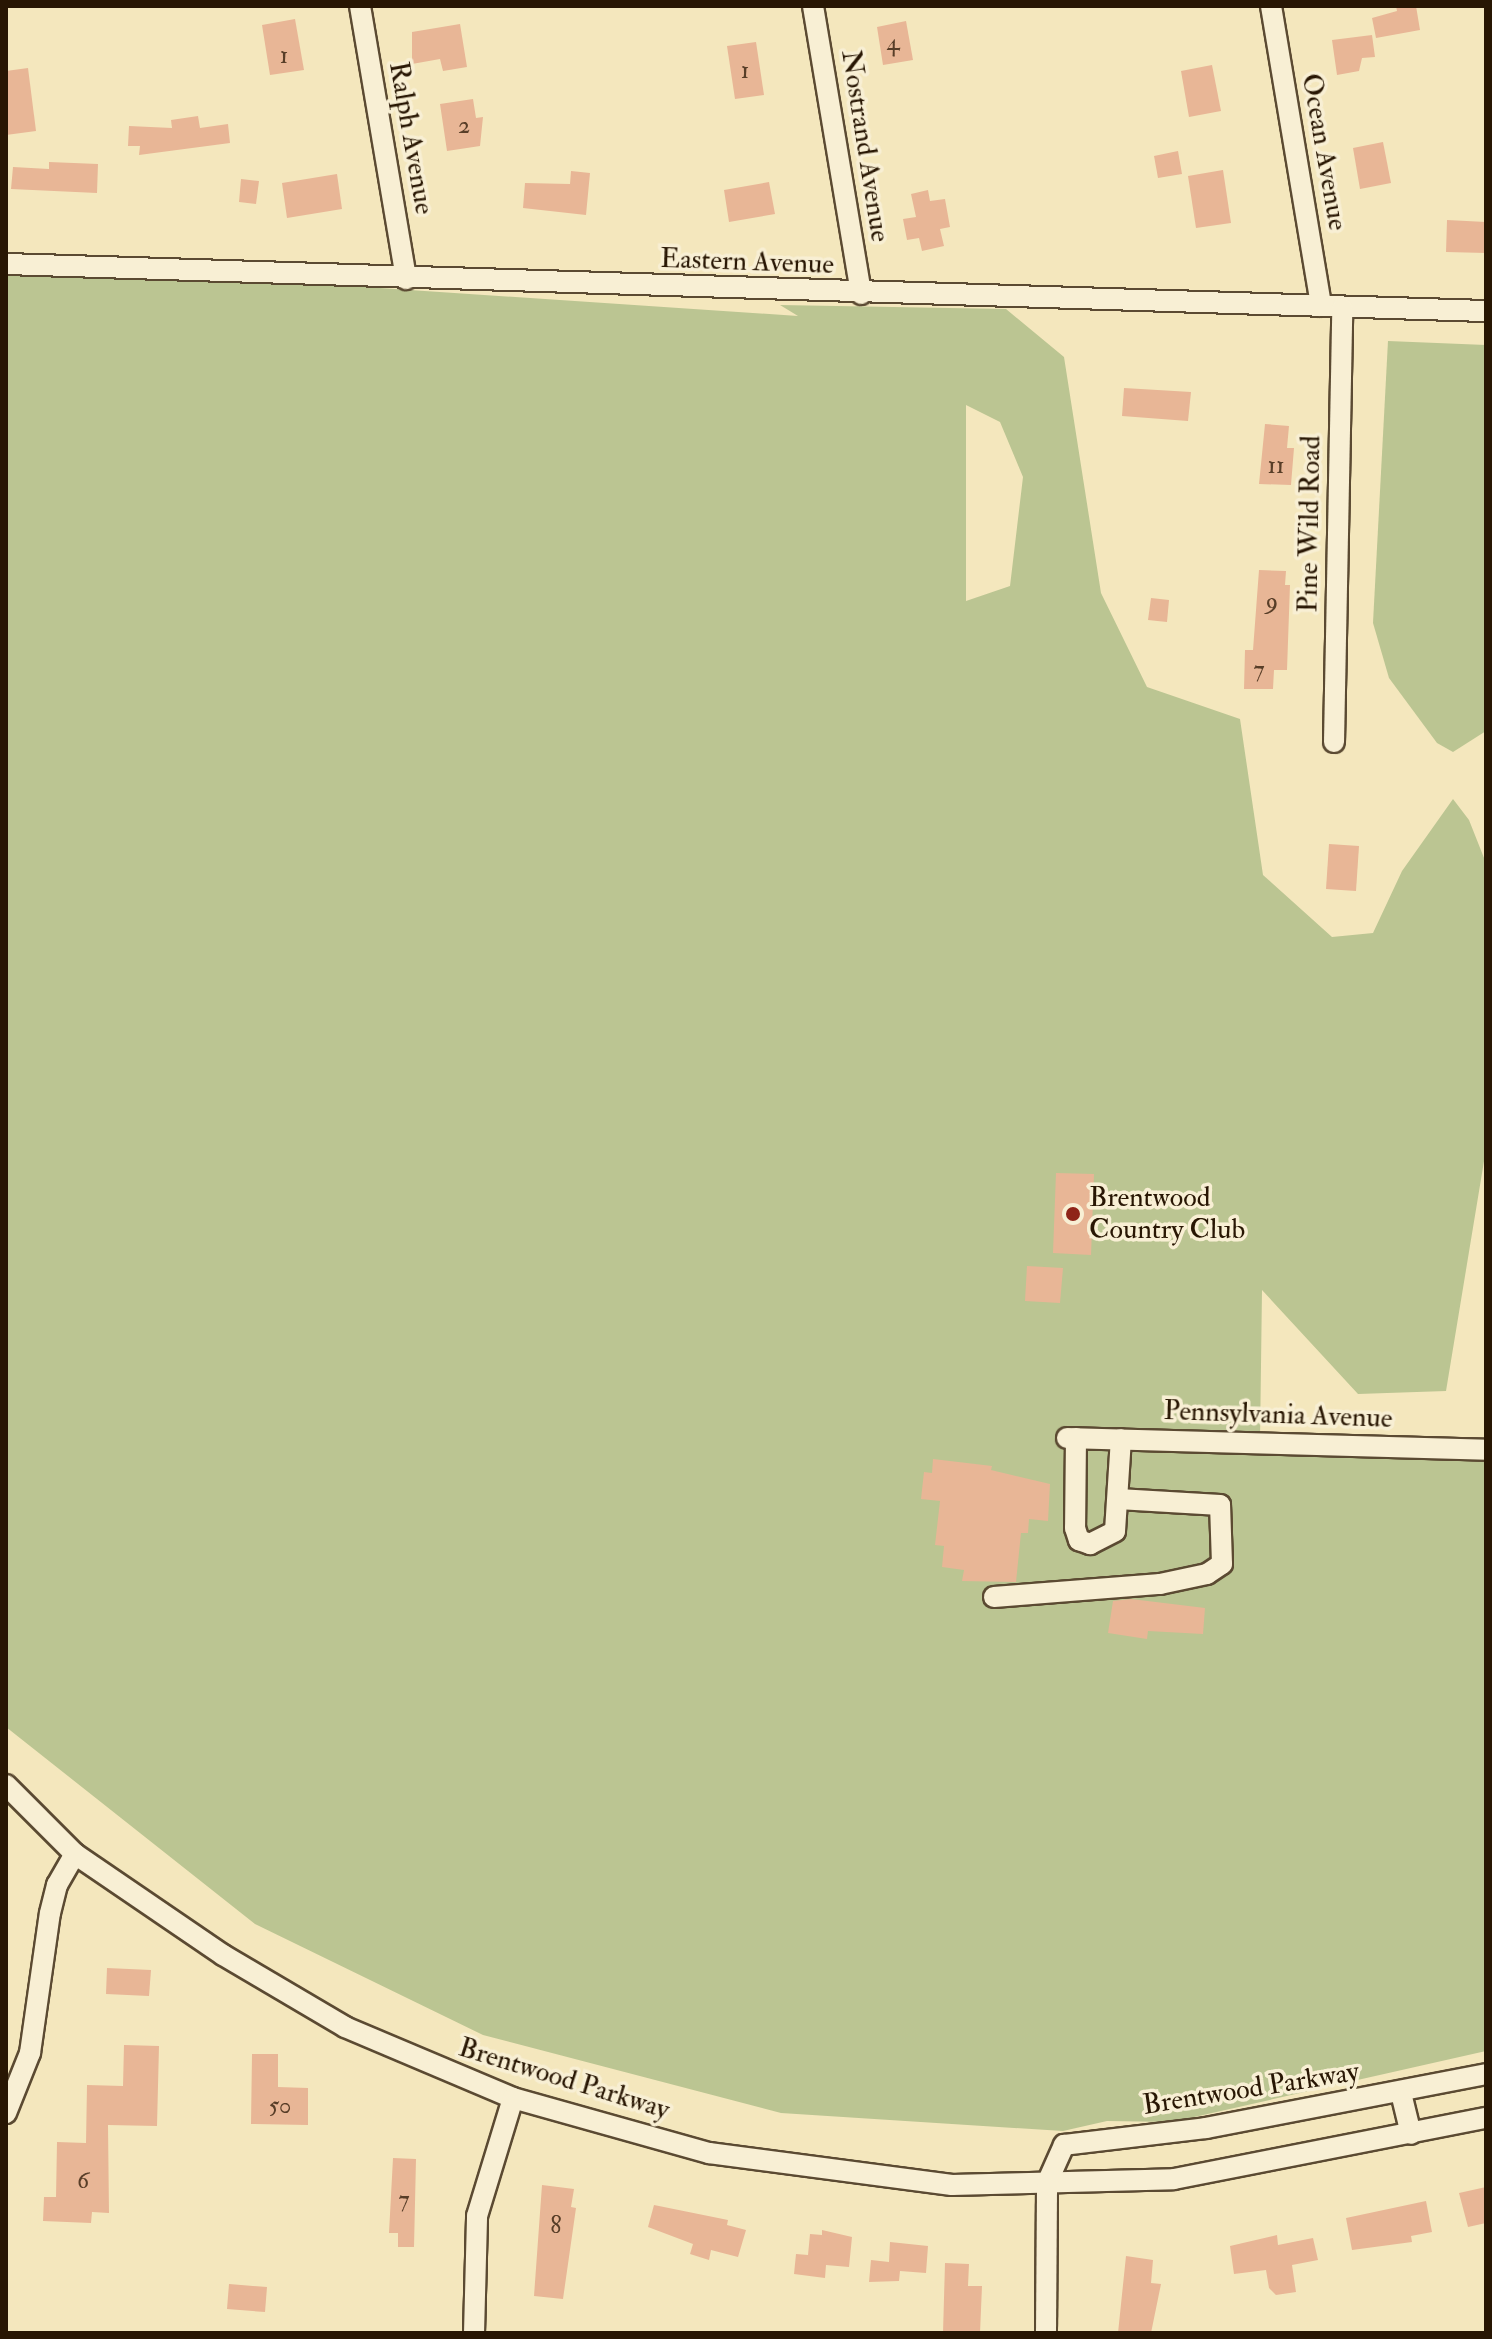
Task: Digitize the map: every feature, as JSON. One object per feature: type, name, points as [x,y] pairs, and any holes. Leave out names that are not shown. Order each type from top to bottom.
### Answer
[{"type":"street","name":"Ralph Avenue","points":[[360,6],[406,279]]},
{"type":"street","name":"Nostrand Avenue","points":[[813,6],[861,294]]},
{"type":"street","name":"Ocean Avenue","points":[[1271,6],[1332,307]]},
{"type":"street","name":"Eastern Avenue","points":[[6,264],[861,294],[1486,311]]},
{"type":"street","name":"Pine Wild Road","points":[[1332,307],[1334,742]]},
{"type":"street","name":"Pennsylvania Avenue","points":[[1118,1499],[1115,1531],[1104,1541],[1079,1540],[1074,1516],[1072,1438],[1486,1450]]},
{"type":"street","points":[[994,1597],[1160,1584],[1207,1574],[1222,1564],[1220,1505],[1118,1499],[1121,1439]]},
{"type":"street","name":"Brentwood Parkway","points":[[6,1785],[75,1854],[223,1955],[345,2027],[513,2098],[709,2153],[780,2166],[952,2185],[1174,2179],[1486,2118]]},
{"type":"street","points":[[6,2113],[30,2053],[54,1899],[75,1854]]},
{"type":"street","name":"Brentwood Parkway","points":[[1047,2183],[1064,2145],[1206,2128],[1401,2093],[1486,2074]]},
{"type":"street","points":[[1401,2093],[1411,2134]]},
{"type":"street","points":[[474,2333],[477,2216],[513,2098]]},
{"type":"street","points":[[1046,2333],[1047,2183]]},
{"type":"green space","name":"Brentwood Country Club","points":[[6,263],[798,316],[780,305],[1006,309],[1064,357],[1101,593],[1147,687],[1240,719],[1263,875],[1332,937],[1373,933],[1402,871],[1453,799],[1469,820],[1486,863],[1486,1149],[1446,1391],[1358,1394],[1262,1290],[1260,1441],[1486,1450],[1486,2051],[1172,2122],[1107,2121],[1063,2131],[781,2113],[483,2035],[255,1924],[6,1727]],"holes":[[[966,405],[1000,422],[1023,477],[1010,586],[966,601]]]},
{"type":"green space","points":[[1388,341],[1486,345],[1486,731],[1453,752],[1437,743],[1389,678],[1373,623]]},
{"type":"building","points":[[1396,6],[1416,6],[1420,30],[1376,38],[1372,18],[1397,11]]},
{"type":"building","points":[[295,19],[304,70],[270,75],[262,25]]},
{"type":"building","points":[[906,21],[913,60],[883,65],[877,27]]},
{"type":"building","points":[[460,24],[467,67],[443,71],[440,59],[412,64],[412,32]]},
{"type":"building","points":[[1372,35],[1375,57],[1362,58],[1359,71],[1337,75],[1332,40]]},
{"type":"building","points":[[756,42],[764,95],[735,99],[727,46]]},
{"type":"building","points":[[1212,65],[1221,111],[1189,117],[1181,71]]},
{"type":"building","points":[[28,68],[36,131],[6,135],[6,71]]},
{"type":"building","points":[[473,99],[476,118],[483,117],[480,146],[447,151],[440,104]]},
{"type":"building","points":[[198,116],[200,128],[228,124],[230,143],[139,155],[140,146],[128,146],[129,126],[172,128],[171,120]]},
{"type":"building","points":[[1383,142],[1391,183],[1360,189],[1353,148]]},
{"type":"building","points":[[1178,151],[1182,174],[1158,178],[1154,156]]},
{"type":"building","points":[[49,162],[98,164],[97,193],[11,189],[13,167],[49,169]]},
{"type":"building","points":[[1223,170],[1231,223],[1196,228],[1188,176]]},
{"type":"building","points":[[571,171],[590,173],[586,215],[523,208],[525,183],[570,184]]},
{"type":"building","points":[[337,174],[342,209],[287,218],[282,183]]},
{"type":"building","points":[[241,179],[259,181],[256,204],[239,202]]},
{"type":"building","points":[[769,182],[775,214],[729,222],[724,190]]},
{"type":"building","points":[[928,190],[930,201],[945,199],[950,227],[940,229],[944,246],[922,251],[919,238],[907,240],[903,219],[916,217],[911,194]]},
{"type":"building","points":[[1447,220],[1486,222],[1486,253],[1446,252]]},
{"type":"building","points":[[1124,388],[1191,392],[1188,421],[1122,416]]},
{"type":"building","points":[[1265,424],[1289,426],[1287,448],[1294,448],[1291,485],[1259,484]]},
{"type":"building","points":[[1259,570],[1286,571],[1285,585],[1290,585],[1287,670],[1274,670],[1273,689],[1244,689],[1245,650],[1253,650]]},
{"type":"building","points":[[1151,598],[1169,600],[1167,622],[1148,620]]},
{"type":"building","points":[[1329,844],[1359,846],[1356,891],[1326,889]]},
{"type":"building","name":"Brentwood Country Club","points":[[1056,1173],[1094,1174],[1091,1255],[1053,1253]]},
{"type":"building","points":[[1027,1266],[1063,1268],[1060,1303],[1025,1301]]},
{"type":"building","points":[[933,1459],[992,1466],[991,1470],[1050,1484],[1048,1521],[1029,1519],[1028,1533],[1021,1533],[1016,1582],[962,1581],[964,1570],[942,1567],[944,1546],[935,1545],[940,1501],[921,1499],[924,1472],[932,1473]]},
{"type":"building","points":[[1131,1599],[1205,1608],[1203,1634],[1148,1631],[1147,1639],[1108,1633],[1113,1601]]},
{"type":"building","points":[[107,1968],[151,1970],[149,1996],[106,1994]]},
{"type":"building","points":[[124,2045],[159,2046],[157,2126],[108,2125],[109,2213],[92,2212],[91,2223],[43,2221],[44,2197],[56,2197],[57,2142],[86,2143],[87,2085],[123,2086]]},
{"type":"building","points":[[252,2054],[278,2054],[278,2087],[308,2088],[308,2125],[251,2124]]},
{"type":"building","points":[[393,2158],[416,2159],[414,2247],[398,2247],[398,2233],[389,2233]]},
{"type":"building","points":[[542,2185],[574,2189],[571,2207],[576,2208],[563,2299],[534,2296]]},
{"type":"building","points":[[1486,2187],[1486,2223],[1468,2227],[1459,2193]]},
{"type":"building","points":[[1426,2201],[1432,2232],[1411,2236],[1412,2242],[1352,2250],[1346,2218]]},
{"type":"building","points":[[654,2205],[728,2220],[727,2225],[746,2230],[738,2257],[711,2250],[709,2260],[690,2254],[693,2244],[648,2227]]},
{"type":"building","points":[[822,2230],[852,2237],[849,2267],[826,2265],[825,2278],[794,2274],[796,2254],[808,2255],[810,2234],[822,2235]]},
{"type":"building","points":[[1277,2235],[1278,2245],[1313,2238],[1318,2260],[1292,2265],[1296,2292],[1276,2295],[1269,2288],[1266,2270],[1234,2274],[1230,2246]]},
{"type":"building","points":[[890,2242],[928,2246],[926,2273],[900,2271],[899,2281],[869,2282],[871,2260],[889,2262]]},
{"type":"building","points":[[1126,2256],[1153,2260],[1151,2283],[1161,2284],[1151,2333],[1118,2333]]},
{"type":"building","points":[[945,2263],[969,2264],[968,2286],[982,2286],[980,2333],[943,2333]]},
{"type":"building","points":[[229,2284],[267,2287],[265,2312],[227,2309]]},
{"type":"place","name":"Brentwood Country Club","points":[[1073,1214]]}]
